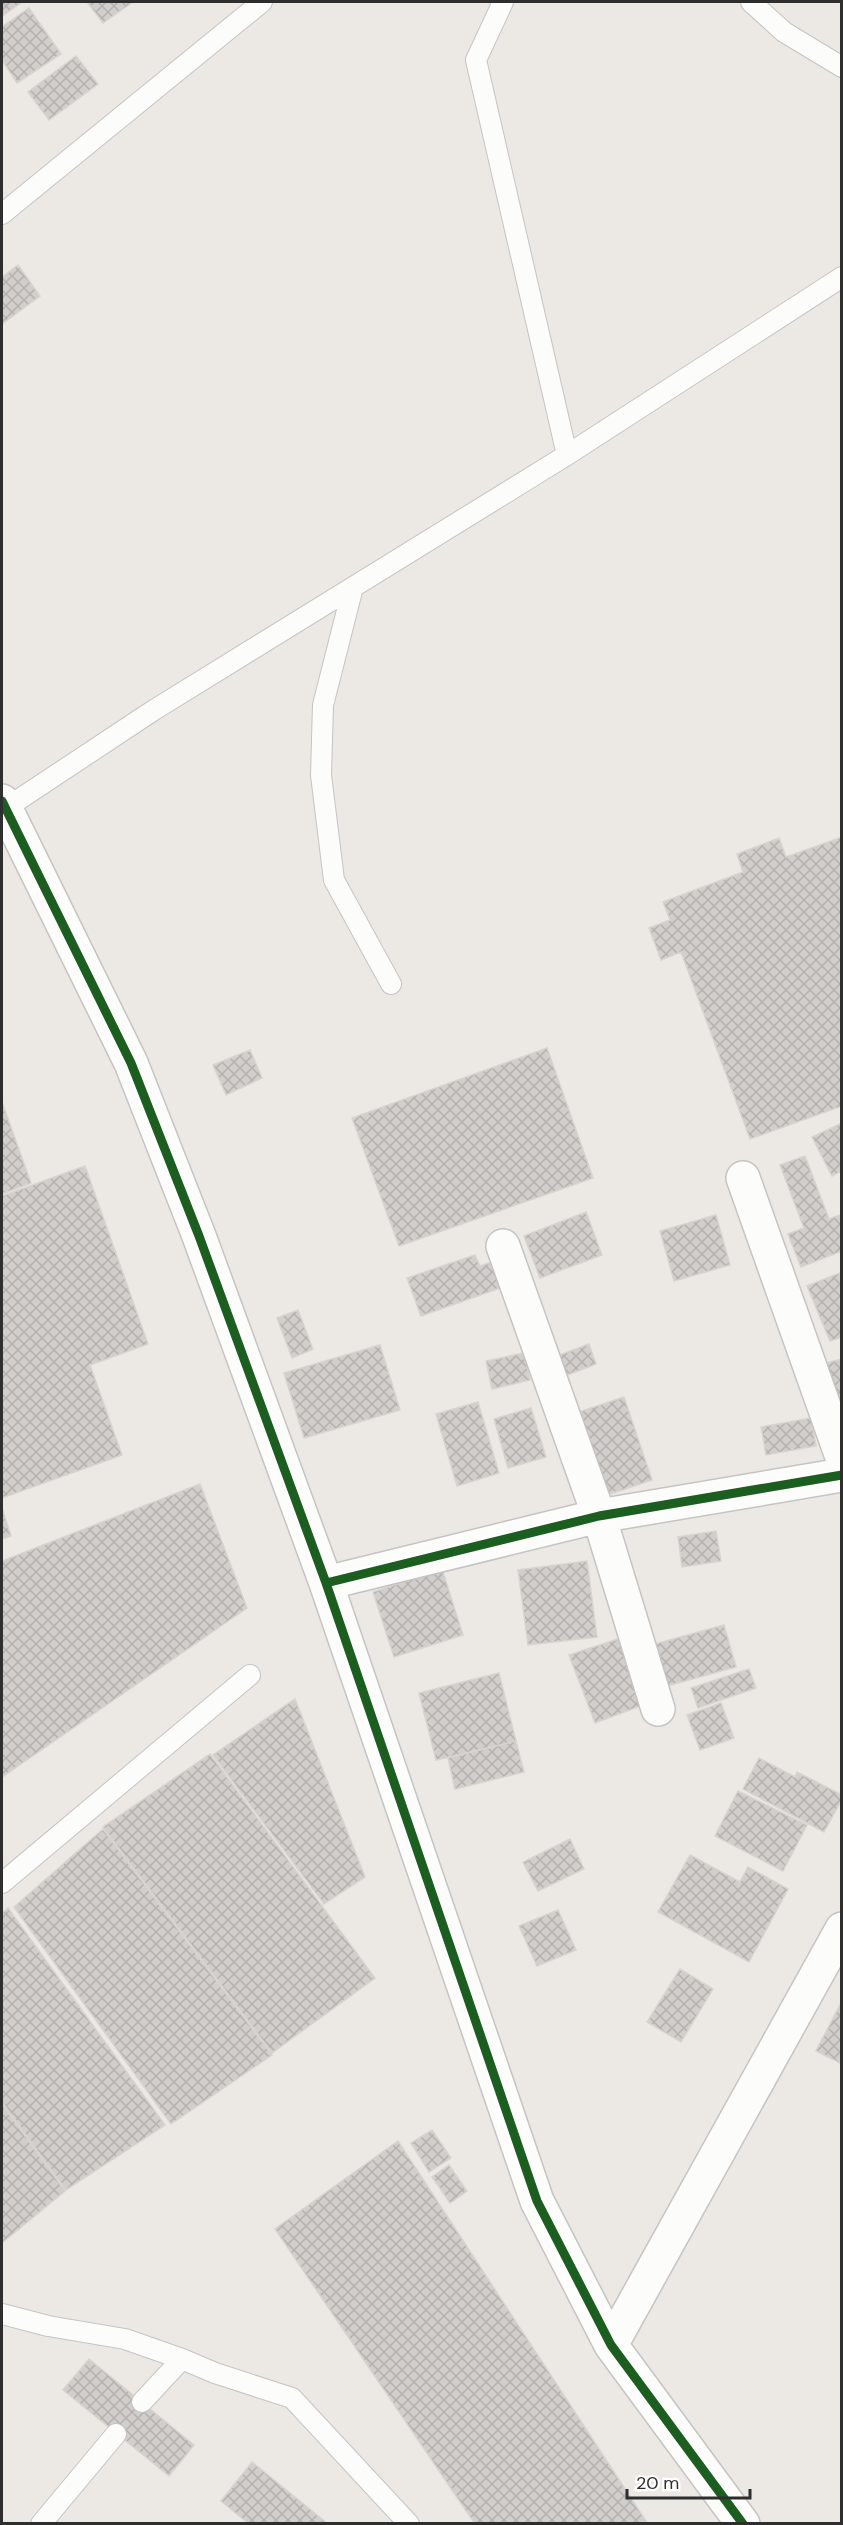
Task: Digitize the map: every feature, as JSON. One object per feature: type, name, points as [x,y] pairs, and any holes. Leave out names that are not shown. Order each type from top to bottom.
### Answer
[{"type":"street","points":[[4,805],[131,1063],[199,1236],[326,1583],[537,2201],[611,2345],[742,2523]]},
{"type":"street","points":[[743,1178],[842,1457]]},
{"type":"street","points":[[503,1246],[599,1516],[658,1710]]},
{"type":"street","points":[[326,1583],[599,1516],[842,1474]]},
{"type":"street","points":[[611,2345],[842,1929]]},
{"type":"lane","points":[[2,214],[262,2]]},
{"type":"lane","points":[[503,2],[476,60],[567,455]]},
{"type":"lane","points":[[751,2],[784,32],[842,67]]},
{"type":"lane","points":[[4,805],[567,455],[842,277]]},
{"type":"lane","points":[[353,587],[323,705],[321,775],[334,880],[391,984]]},
{"type":"lane","points":[[2,1882],[250,1675]]},
{"type":"lane","points":[[2,2314],[48,2326],[125,2339],[215,2373],[292,2398],[409,2523]]},
{"type":"lane","points":[[142,2402],[182,2359]]},
{"type":"lane","points":[[41,2523],[116,2434]]},
{"type":"building","points":[[2,2],[22,2],[2,16]]},
{"type":"building","points":[[87,2],[133,2],[103,23]]},
{"type":"building","points":[[29,8],[61,54],[17,83],[2,60],[2,27]]},
{"type":"building","points":[[76,56],[98,84],[49,120],[28,92]]},
{"type":"building","points":[[18,265],[40,296],[2,324],[2,277]]},
{"type":"building","points":[[842,837],[842,1106],[750,1139],[681,952],[661,960],[649,928],[670,920],[663,902],[743,872],[737,854],[779,838],[786,857]]},
{"type":"building","points":[[547,1048],[593,1178],[399,1246],[352,1118]]},
{"type":"building","points":[[250,1050],[262,1078],[226,1095],[213,1065]]},
{"type":"building","points":[[2,1102],[31,1183],[2,1194]]},
{"type":"building","points":[[842,1123],[842,1171],[832,1176],[812,1137]]},
{"type":"building","points":[[805,1156],[829,1219],[842,1214],[842,1251],[801,1267],[788,1234],[804,1228],[780,1165]]},
{"type":"building","points":[[85,1166],[148,1344],[90,1365],[122,1455],[2,1498],[2,1196]]},
{"type":"building","points":[[586,1212],[602,1255],[540,1278],[524,1236]]},
{"type":"building","points":[[716,1215],[730,1265],[674,1281],[660,1231]]},
{"type":"building","points":[[475,1255],[480,1266],[495,1261],[503,1287],[421,1316],[407,1278]]},
{"type":"building","points":[[842,1272],[842,1337],[830,1341],[807,1286]]},
{"type":"building","points":[[298,1310],[313,1349],[292,1358],[277,1318]]},
{"type":"building","points":[[589,1344],[596,1364],[565,1376],[557,1356]]},
{"type":"building","points":[[380,1345],[400,1410],[304,1438],[284,1373]]},
{"type":"building","points":[[524,1353],[530,1380],[492,1389],[486,1361]]},
{"type":"building","points":[[842,1359],[842,1420],[826,1363]]},
{"type":"building","points":[[624,1397],[652,1480],[604,1496],[576,1413]]},
{"type":"building","points":[[478,1402],[499,1473],[457,1486],[436,1414]]},
{"type":"building","points":[[531,1408],[546,1457],[508,1468],[494,1419]]},
{"type":"building","points":[[811,1418],[816,1446],[766,1455],[761,1427]]},
{"type":"building","points":[[200,1484],[247,1608],[2,1777],[2,1561]]},
{"type":"building","points":[[2,1508],[11,1536],[2,1539]]},
{"type":"building","points":[[716,1531],[721,1561],[682,1567],[678,1537]]},
{"type":"building","points":[[587,1561],[597,1637],[528,1645],[518,1570]]},
{"type":"building","points":[[442,1569],[463,1635],[394,1657],[373,1592]]},
{"type":"building","points":[[724,1625],[736,1667],[667,1686],[655,1644]]},
{"type":"building","points":[[621,1638],[643,1705],[595,1723],[569,1655]]},
{"type":"building","points":[[749,1669],[756,1688],[698,1708],[691,1688]]},
{"type":"building","points":[[499,1673],[516,1741],[436,1760],[419,1693]]},
{"type":"building","points":[[295,1699],[365,1877],[324,1904],[213,1755]]},
{"type":"building","points":[[721,1703],[734,1738],[700,1750],[687,1715]]},
{"type":"building","points":[[516,1741],[524,1772],[455,1789],[448,1758]]},
{"type":"building","points":[[210,1754],[375,1978],[272,2053],[103,1827]]},
{"type":"building","points":[[759,1758],[795,1777],[797,1772],[842,1795],[824,1832],[743,1789]]},
{"type":"building","points":[[738,1791],[807,1825],[783,1871],[715,1836]]},
{"type":"building","points":[[103,1829],[272,2055],[171,2124],[14,1907]]},
{"type":"building","points":[[570,1839],[584,1869],[538,1891],[523,1862]]},
{"type":"building","points":[[690,1855],[740,1882],[748,1867],[788,1889],[749,1962],[658,1912]]},
{"type":"building","points":[[8,1908],[165,2125],[66,2190],[2,2102],[2,1913]]},
{"type":"building","points":[[558,1910],[576,1950],[537,1966],[519,1926]]},
{"type":"building","points":[[680,1969],[713,1989],[681,2042],[647,2022]]},
{"type":"building","points":[[842,2001],[842,2064],[816,2051]]},
{"type":"building","points":[[2,2104],[65,2191],[2,2243]]},
{"type":"building","points":[[432,2130],[451,2158],[429,2172],[411,2143]]},
{"type":"building","points":[[398,2141],[648,2524],[475,2524],[275,2229]]},
{"type":"building","points":[[449,2165],[467,2191],[450,2203],[432,2177]]},
{"type":"building","points":[[89,2359],[194,2445],[169,2476],[63,2390]]},
{"type":"building","points":[[252,2462],[328,2524],[249,2524],[221,2501]]},
{"type":"cycle path","points":[[2,801],[131,1063],[199,1236],[326,1583],[537,2201],[611,2345],[743,2524]]},
{"type":"cycle path","points":[[326,1583],[599,1516],[842,1475]]}]
